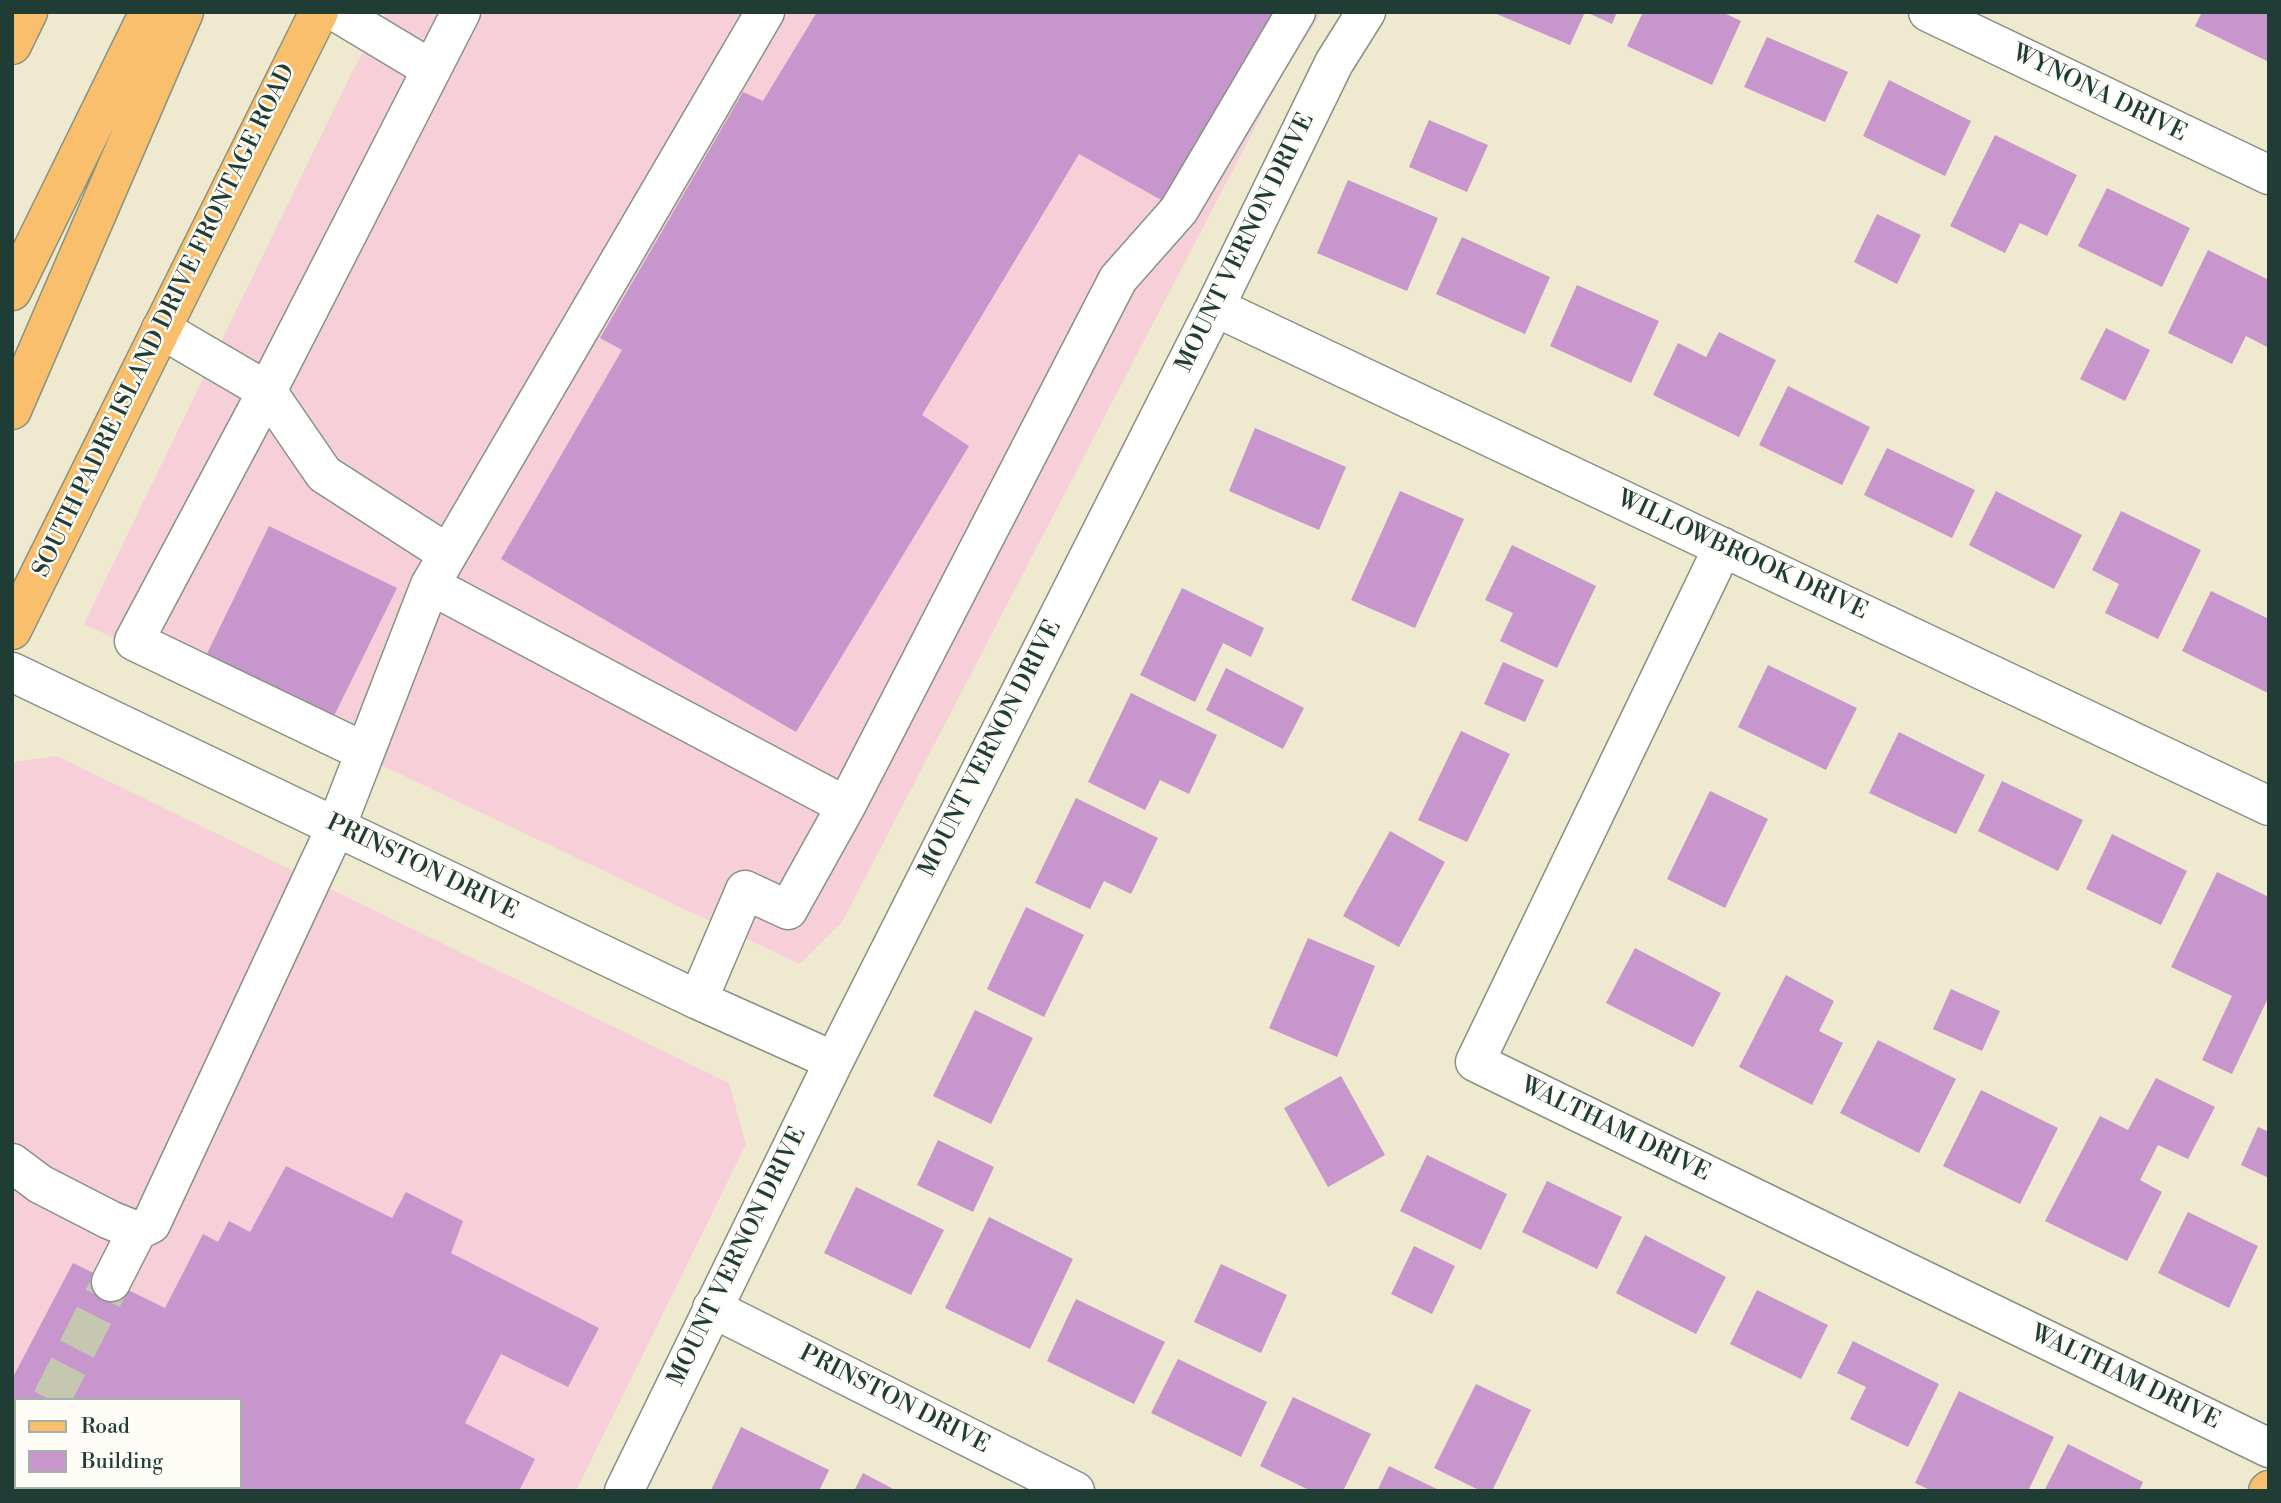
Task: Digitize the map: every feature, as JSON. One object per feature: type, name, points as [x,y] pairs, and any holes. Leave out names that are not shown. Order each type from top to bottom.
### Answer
[{"type":"main road","points":[[12,45],[28,12]]},
{"type":"main road","points":[[12,291],[149,12]]},
{"type":"main road","points":[[12,410],[184,12]]},
{"type":"main road","name":"SOUTH PADRE ISLAND DRIVE FRONTAGE ROAD","points":[[12,630],[319,12]]},
{"type":"street","points":[[336,12],[431,69]]},
{"type":"street","points":[[365,752],[134,641],[267,391],[461,12]]},
{"type":"street","points":[[111,1282],[136,1231],[151,1224],[336,827],[439,569],[765,12]]},
{"type":"street","points":[[698,1000],[745,890],[788,910],[846,806],[1118,279],[1179,210],[1296,12]]},
{"type":"street","name":"MOUNT VERNON DRIVE","points":[[624,1491],[834,1062],[1215,307],[1334,62],[1366,12]]},
{"type":"street","name":"WYNONA DRIVE","points":[[1928,12],[2269,175]]},
{"type":"street","name":"WILLOWBROOK DRIVE","points":[[1215,307],[2269,806]]},
{"type":"street","points":[[161,329],[267,391],[324,474],[439,569],[846,806]]},
{"type":"street","name":"WALTHAM DRIVE","points":[[1723,547],[1475,1062],[2269,1448]]},
{"type":"street","name":"PRINSTON DRIVE","points":[[12,672],[698,1000],[834,1062]]},
{"type":"street","points":[[12,1163],[40,1184],[136,1231]]},
{"type":"street","name":"PRINSTON DRIVE","points":[[712,1308],[1075,1491]]},
{"type":"shaded area","points":[[387,12],[1322,12],[1280,79],[842,922],[800,964],[84,624],[353,70]]},
{"type":"shaded area","points":[[57,756],[729,1083],[746,1144],[576,1491],[12,1491],[14,762]]},
{"type":"building","points":[[817,12],[1274,12],[1163,201],[1079,154],[922,415],[969,446],[796,732],[501,559],[622,350],[600,338],[743,92],[763,101]]},
{"type":"building","points":[[1492,12],[1585,12],[1570,45]]},
{"type":"building","points":[[1586,12],[1617,12],[1612,24]]},
{"type":"building","points":[[1643,12],[1722,12],[1741,21],[1712,85],[1627,46]]},
{"type":"building","points":[[2202,12],[2269,12],[2269,62],[2195,26]]},
{"type":"building","points":[[1767,37],[1848,72],[1825,122],[1744,87]]},
{"type":"building","points":[[1889,80],[1971,121],[1945,176],[1863,136]]},
{"type":"building","points":[[1429,120],[1488,145],[1467,192],[1409,167]]},
{"type":"building","points":[[1995,135],[2077,175],[2047,236],[2020,223],[2005,253],[1950,226]]},
{"type":"building","points":[[1348,180],[1438,218],[1407,291],[1317,253]]},
{"type":"building","points":[[2107,188],[2190,228],[2162,287],[2078,246]]},
{"type":"building","points":[[1877,214],[1921,235],[1897,284],[1854,262]]},
{"type":"building","points":[[1462,237],[1550,277],[1525,334],[1436,294]]},
{"type":"building","points":[[2208,250],[2269,280],[2269,348],[2246,336],[2232,364],[2168,333]]},
{"type":"building","points":[[1577,285],[1659,321],[1631,383],[1550,346]]},
{"type":"building","points":[[2106,328],[2150,350],[2125,401],[2080,379]]},
{"type":"building","points":[[1719,332],[1776,360],[1739,437],[1653,395],[1678,343],[1706,357]]},
{"type":"building","points":[[1788,386],[1870,427],[1842,485],[1759,445]]},
{"type":"building","points":[[1255,428],[1346,467],[1319,530],[1229,491]]},
{"type":"building","points":[[1887,448],[1975,490],[1952,538],[1864,495]]},
{"type":"building","points":[[1400,491],[1464,519],[1415,628],[1351,600]]},
{"type":"building","points":[[1996,491],[2082,535],[2054,589],[1969,545]]},
{"type":"building","points":[[2121,511],[2201,550],[2158,639],[2105,613],[2119,584],[2092,570]]},
{"type":"building","points":[[269,526],[397,588],[329,726],[202,664]]},
{"type":"building","points":[[1512,545],[1596,586],[1557,668],[1500,641],[1513,613],[1485,600]]},
{"type":"building","points":[[1182,588],[1264,628],[1251,657],[1223,643],[1195,702],[1140,675]]},
{"type":"building","points":[[2211,591],[2269,619],[2268,693],[2182,651]]},
{"type":"building","points":[[1503,662],[1544,680],[1525,722],[1484,704]]},
{"type":"building","points":[[1768,665],[1857,708],[1826,770],[1738,727]]},
{"type":"building","points":[[1226,668],[1304,708],[1283,749],[1206,710]]},
{"type":"building","points":[[1131,693],[1217,735],[1189,794],[1160,780],[1145,810],[1088,782]]},
{"type":"building","points":[[1461,731],[1510,754],[1467,842],[1418,820]]},
{"type":"building","points":[[1899,732],[1985,775],[1956,834],[1869,793]]},
{"type":"building","points":[[2002,781],[2083,820],[2058,871],[1978,831]]},
{"type":"building","points":[[1710,791],[1768,819],[1725,908],[1667,879]]},
{"type":"building","points":[[1076,798],[1158,838],[1131,894],[1104,881],[1090,909],[1035,883]]},
{"type":"building","points":[[1390,831],[1445,862],[1399,947],[1343,916]]},
{"type":"building","points":[[2112,834],[2187,871],[2161,925],[2086,889]]},
{"type":"building","points":[[2217,872],[2269,897],[2269,996],[2232,1074],[2202,1060],[2232,996],[2171,967]]},
{"type":"building","points":[[1026,907],[1084,935],[1044,1017],[987,989]]},
{"type":"building","points":[[1308,938],[1375,966],[1337,1057],[1269,1028]]},
{"type":"building","points":[[1635,948],[1721,993],[1693,1047],[1606,1003]]},
{"type":"building","points":[[1786,975],[1834,1001],[1819,1031],[1843,1043],[1812,1105],[1739,1067]]},
{"type":"building","points":[[1951,989],[2000,1011],[1982,1051],[1933,1029]]},
{"type":"building","points":[[975,1010],[1033,1038],[991,1124],[933,1096]]},
{"type":"building","points":[[1878,1040],[1956,1079],[1919,1153],[1840,1113]]},
{"type":"building","points":[[1341,1076],[1385,1155],[1328,1187],[1284,1108]]},
{"type":"building","points":[[2156,1078],[2215,1107],[2188,1159],[2158,1145],[2140,1180],[2162,1192],[2127,1261],[2045,1221],[2100,1116],[2128,1130]]},
{"type":"building","points":[[1981,1090],[2058,1128],[2020,1204],[1943,1166]]},
{"type":"building","points":[[2258,1127],[2269,1132],[2269,1178],[2241,1165]]},
{"type":"building","points":[[938,1140],[994,1167],[973,1212],[917,1185]]},
{"type":"building","points":[[1427,1155],[1507,1194],[1481,1250],[1400,1211]]},
{"type":"building","points":[[286,1166],[392,1218],[406,1192],[463,1221],[451,1253],[599,1328],[568,1387],[501,1354],[465,1423],[535,1459],[519,1491],[73,1491],[242,1489],[242,1398],[14,1398],[14,1427],[12,1379],[73,1263],[165,1308],[203,1234],[218,1242],[229,1221],[250,1232]]},
{"type":"building","points":[[1547,1181],[1622,1217],[1597,1269],[1522,1232]]},
{"type":"building","points":[[856,1187],[944,1230],[911,1295],[824,1253]]},
{"type":"building","points":[[2188,1212],[2258,1246],[2229,1308],[2158,1273]]},
{"type":"building","points":[[989,1217],[1073,1259],[1030,1349],[945,1308]]},
{"type":"building","points":[[1645,1235],[1726,1277],[1696,1334],[1616,1293]]},
{"type":"building","points":[[1414,1246],[1455,1266],[1432,1314],[1391,1294]]},
{"type":"building","points":[[1221,1264],[1287,1295],[1261,1353],[1194,1322]]},
{"type":"building","points":[[1757,1290],[1828,1325],[1801,1379],[1730,1344]]},
{"type":"building","points":[[1076,1299],[1165,1342],[1134,1404],[1047,1361]]},
{"type":"building","points":[[1853,1341],[1939,1384],[1908,1447],[1850,1419],[1866,1387],[1837,1373]]},
{"type":"building","points":[[1178,1359],[1267,1402],[1241,1457],[1151,1413]]},
{"type":"building","points":[[1476,1384],[1531,1410],[1492,1491],[1481,1491],[1434,1468]]},
{"type":"building","points":[[1959,1391],[2054,1437],[2028,1491],[1932,1491],[1915,1483]]},
{"type":"building","points":[[1293,1397],[1371,1434],[1343,1491],[1311,1491],[1260,1466]]},
{"type":"building","points":[[741,1427],[829,1470],[819,1491],[711,1490]]},
{"type":"building","points":[[2068,1444],[2143,1482],[2139,1491],[2044,1491]]},
{"type":"building","points":[[1389,1466],[1441,1491],[1377,1491]]},
{"type":"building","points":[[863,1473],[897,1491],[854,1491]]},
{"type":"tunnel","points":[[52,1398],[111,1282]]}]
